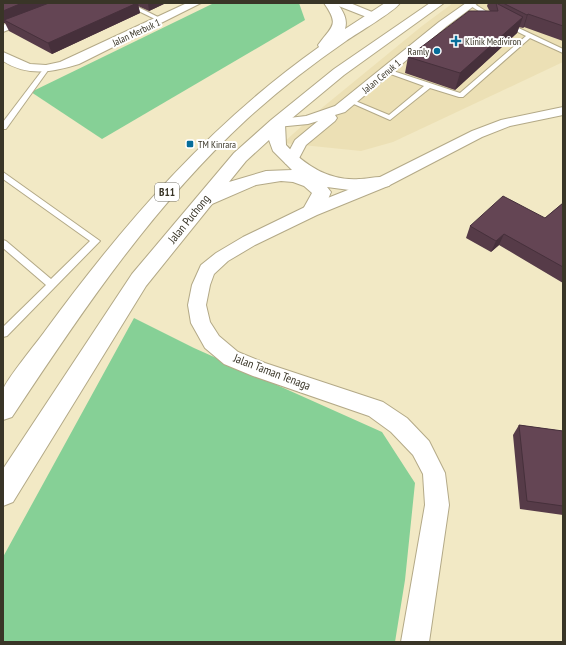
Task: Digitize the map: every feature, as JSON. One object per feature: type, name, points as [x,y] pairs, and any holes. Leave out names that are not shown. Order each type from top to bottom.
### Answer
[{"type":"main road","points":[[307,63],[332,38],[339,28],[341,21],[338,12],[330,3]]},
{"type":"main road","name":"B11","points":[[3,409],[74,306],[142,220],[192,164],[244,113],[307,63],[373,16],[394,3]]},
{"type":"main road","points":[[373,16],[388,16],[403,12],[423,3]]},
{"type":"main road","name":"Jalan Puchong","points":[[3,493],[139,280],[240,157],[276,124],[339,72],[438,3]]},
{"type":"main road","points":[[339,72],[347,57],[377,30],[379,23],[373,16]]},
{"type":"main road","points":[[276,124],[278,145],[291,161],[309,173],[340,184],[370,185],[383,182]]},
{"type":"main road","points":[[203,201],[246,182],[265,177],[297,175],[314,182],[322,192],[319,200],[311,211]]},
{"type":"street","points":[[3,29],[67,3]]},
{"type":"street","name":"Jalan Merbuk 1","points":[[3,56],[15,64],[30,69],[46,69],[75,61],[196,3]]},
{"type":"street","points":[[340,3],[373,16]]},
{"type":"street","name":"Jalan Cenuk 1","points":[[276,124],[308,120],[346,105],[442,24],[472,4]]},
{"type":"street","points":[[291,161],[300,143],[346,105]]},
{"type":"street","name":"Jalan Taman Tenaga","points":[[415,642],[437,505],[434,473],[421,448],[399,425],[376,409],[260,370],[230,358],[212,342],[201,323],[197,305],[201,285],[207,270],[222,256],[249,240],[311,211],[383,182],[477,134],[506,123],[563,111]]},
{"type":"lane","points":[[125,3],[161,20]]},
{"type":"lane","points":[[472,4],[485,13],[563,52]]},
{"type":"lane","points":[[387,71],[461,96],[529,36]]},
{"type":"lane","points":[[3,127],[46,69]]},
{"type":"lane","points":[[346,105],[390,118],[428,86]]},
{"type":"lane","points":[[3,175],[96,241],[3,333]]},
{"type":"lane","points":[[3,243],[52,285]]},
{"type":"shaded area","points":[[453,3],[538,3],[563,12],[563,62],[393,142],[361,151],[283,143],[323,107],[422,26]]},
{"type":"green space","points":[[214,3],[299,3],[305,20],[102,139],[31,92]]},
{"type":"green space","points":[[134,318],[194,348],[382,432],[415,483],[405,580],[395,642],[3,642],[3,557]]},
{"type":"building","points":[[3,3],[22,3],[3,11]]},
{"type":"building","points":[[49,3],[137,3],[48,43],[4,20]]},
{"type":"building","points":[[496,3],[523,17],[460,73],[408,57],[469,11],[498,11]]},
{"type":"building","points":[[503,3],[563,3],[563,26],[528,14],[527,15]]},
{"type":"building","points":[[503,196],[545,218],[563,203],[563,267],[504,234],[496,241],[470,226]]},
{"type":"building","points":[[519,425],[563,431],[563,506],[527,501]]},
{"type":"place","name":"Klinik Mediviron","points":[[456,41]]},
{"type":"place","name":"Ramly","points":[[437,51]]},
{"type":"place","name":"TM Kinrara","points":[[190,144]]}]
